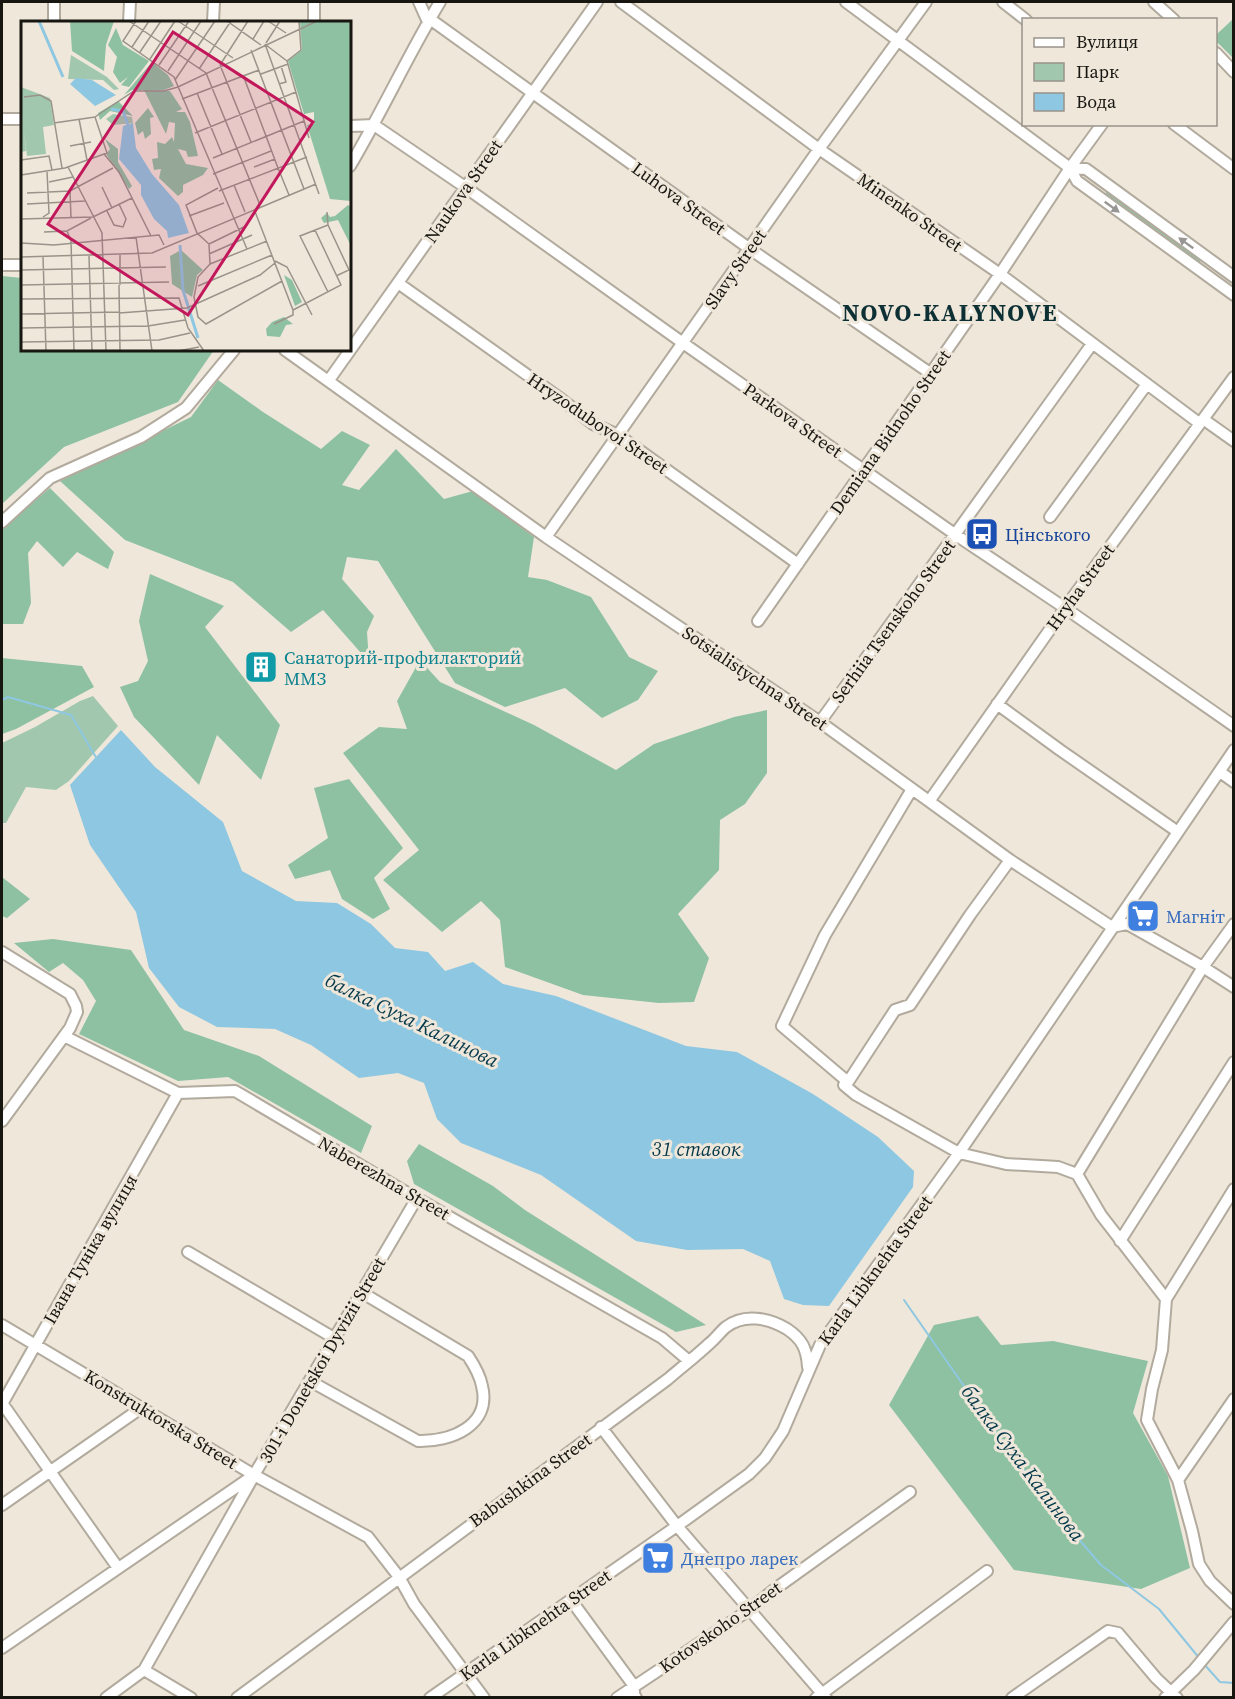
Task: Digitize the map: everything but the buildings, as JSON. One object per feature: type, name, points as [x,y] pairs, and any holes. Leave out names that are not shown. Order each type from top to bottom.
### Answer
[{"type":"street","points":[[54,2],[54,21]]},
{"type":"street","points":[[129,21],[130,2]]},
{"type":"street","points":[[213,21],[214,2]]},
{"type":"street","points":[[314,2],[314,21]]},
{"type":"street","points":[[419,2],[429,20]]},
{"type":"street","points":[[351,164],[441,2]]},
{"type":"street","name":"Naukova Street","points":[[351,349],[597,2]]},
{"type":"street","name":"Minenko Street","points":[[621,2],[819,149],[1000,274],[1147,384],[1233,441]]},
{"type":"street","points":[[846,2],[1070,168],[1077,181],[1233,295]]},
{"type":"street","name":"Slavy Street","points":[[546,537],[819,149],[926,2]]},
{"type":"street","points":[[1003,2],[1023,18]]},
{"type":"street","points":[[1154,2],[1172,18]]},
{"type":"street","name":"Luhova Street","points":[[429,20],[750,249],[930,373]]},
{"type":"street","points":[[1217,55],[1233,72]]},
{"type":"street","points":[[2,119],[21,119]]},
{"type":"street","points":[[351,126],[374,125]]},
{"type":"street","name":"Parkova Street","points":[[374,125],[956,535],[1233,726]]},
{"type":"street","name":"Demiana Bidnoho Street","points":[[758,621],[1101,126]]},
{"type":"street","points":[[1177,126],[1233,169]]},
{"type":"street","points":[[1070,168],[1086,169],[1233,277]]},
{"type":"street","points":[[2,265],[21,265]]},
{"type":"street","name":"Hryzodubovoi Street","points":[[398,283],[593,424],[618,435],[798,564]]},
{"type":"street","name":"Serhiia Tsenskoho Street","points":[[820,722],[1092,344]]},
{"type":"street","points":[[2,522],[50,478],[141,437],[186,408],[233,351]]},
{"type":"street","name":"Sotsialistychna Street","points":[[286,351],[546,537],[820,722],[1010,860],[1113,927],[1127,924],[1233,987]]},
{"type":"street","name":"Naukova Street","points":[[329,380],[350,351]]},
{"type":"street","name":"Hryha Street","points":[[930,800],[1065,608],[1233,377]]},
{"type":"street","points":[[1050,517],[1147,384]]},
{"type":"street","points":[[997,704],[1178,832]]},
{"type":"street","name":"Karla Libknehta Street","points":[[430,1698],[677,1526],[749,1474],[765,1458],[783,1431],[820,1345],[959,1153],[1233,750]]},
{"type":"street","points":[[1220,772],[1233,782]]},
{"type":"street","points":[[848,1082],[782,1026],[825,935],[912,789]]},
{"type":"street","points":[[1010,860],[910,1005],[895,1010],[844,1085],[856,1095],[959,1153],[1006,1164],[1058,1167],[1077,1174],[1101,1215],[1166,1299]]},
{"type":"street","points":[[1077,1174],[1203,968],[1233,924]]},
{"type":"street","points":[[2,952],[70,994],[77,1012],[64,1036],[2,1121]]},
{"type":"street","name":"Naberezhna Street","points":[[64,1036],[178,1093],[235,1090],[662,1338],[690,1361]]},
{"type":"street","points":[[1120,1241],[1233,1062]]},
{"type":"street","name":"Івана Туніка вулиця","points":[[2,1403],[178,1093]]},
{"type":"street","points":[[1233,1189],[1166,1299],[1162,1350],[1147,1420],[1178,1480],[1199,1564],[1210,1581],[1233,1604]]},
{"type":"street","name":"301-i Donetskoi Dyvizii Street","points":[[2,1648],[254,1474],[417,1197]]},
{"type":"street","points":[[188,1252],[334,1338]]},
{"type":"street","points":[[310,1381],[418,1441],[434,1442],[450,1438],[465,1430],[476,1419],[483,1404],[483,1387],[468,1356],[361,1292]]},
{"type":"street","name":"Babushkina Street","points":[[237,1698],[690,1361],[732,1322],[751,1317],[784,1327],[793,1334],[807,1352],[808,1370]]},
{"type":"street","name":"Konstruktorska Street","points":[[2,1326],[254,1474],[368,1537],[399,1577],[414,1604],[484,1698]]},
{"type":"street","points":[[1178,1480],[1233,1399]]},
{"type":"street","points":[[2,1403],[118,1568]]},
{"type":"street","points":[[2,1505],[134,1413],[138,1406]]},
{"type":"street","points":[[601,1427],[677,1526],[822,1696],[987,1572]]},
{"type":"street","points":[[106,1698],[144,1670],[254,1474]]},
{"type":"street","name":"Kotovskoho Street","points":[[617,1698],[635,1692],[910,1492]]},
{"type":"street","points":[[571,1600],[635,1692]]},
{"type":"street","points":[[1012,1698],[1108,1631],[1118,1633],[1171,1696],[1233,1622]]},
{"type":"street","points":[[144,1670],[190,1698]]},
{"type":"green space","points":[[1233,19],[1233,58],[1217,42],[1217,34]]},
{"type":"green space","points":[[1108,191],[1201,259],[1199,266],[1103,195]]},
{"type":"green space","points":[[2,276],[21,278],[21,351],[213,351],[178,402],[64,447],[2,504]]},
{"type":"green space","points":[[218,380],[321,449],[342,431],[370,445],[342,485],[359,490],[396,449],[444,499],[473,491],[534,537],[528,577],[547,580],[591,597],[629,657],[658,671],[638,700],[602,718],[565,688],[505,707],[455,683],[378,561],[347,557],[342,579],[374,616],[367,632],[369,662],[323,610],[291,632],[233,582],[125,540],[60,481],[191,417]]},
{"type":"green space","points":[[50,488],[114,552],[108,569],[77,552],[63,567],[37,541],[28,553],[31,603],[23,624],[2,624],[2,529]]},
{"type":"green space","points":[[150,574],[224,606],[205,627],[280,725],[261,780],[217,735],[199,785],[134,717],[120,687],[138,681],[148,661],[139,621]]},
{"type":"green space","points":[[2,658],[82,666],[94,687],[16,729],[2,734]]},
{"type":"green space","points":[[420,660],[440,682],[534,725],[616,770],[654,744],[734,717],[767,710],[767,773],[745,804],[720,820],[719,870],[678,914],[709,958],[694,1002],[659,1003],[583,995],[505,967],[500,920],[481,901],[442,932],[383,880],[419,850],[343,753],[379,727],[407,729],[397,701]]},
{"type":"green space","points":[[93,696],[118,726],[69,781],[56,790],[26,787],[6,823],[2,823],[2,743]]},
{"type":"green space","points":[[349,779],[403,848],[374,878],[390,909],[373,919],[342,899],[330,870],[295,879],[288,865],[328,838],[314,788]]},
{"type":"green space","points":[[2,877],[30,899],[7,918],[2,916]]},
{"type":"green space","points":[[53,939],[131,950],[184,1030],[259,1056],[372,1126],[361,1153],[228,1077],[178,1081],[79,1034],[96,1001],[83,980],[63,963],[49,972],[14,943]]},
{"type":"green space","points":[[419,1144],[493,1186],[525,1210],[706,1325],[676,1332],[414,1184],[407,1161]]},
{"type":"green space","points":[[978,1316],[1001,1345],[1053,1341],[1148,1361],[1133,1413],[1168,1476],[1190,1568],[1141,1589],[1014,1570],[889,1405],[934,1325]]},
{"type":"water","name":"31 ставок","points":[[121,730],[155,767],[223,822],[242,871],[296,901],[337,903],[371,924],[395,948],[428,952],[445,971],[473,962],[503,984],[556,996],[686,1046],[737,1052],[813,1094],[878,1137],[914,1171],[913,1187],[829,1306],[803,1305],[784,1299],[770,1261],[743,1249],[687,1250],[636,1241],[541,1175],[461,1143],[437,1119],[424,1083],[398,1073],[359,1078],[311,1045],[275,1029],[217,1027],[179,1007],[149,968],[136,912],[90,845],[70,785]]},
{"type":"waterway","name":"балка Суха Калинова","points":[[2,700],[8,697],[71,715],[97,759]]},
{"type":"waterway","name":"балка Суха Калинова","points":[[904,1300],[1052,1508],[1101,1565],[1159,1609],[1200,1659]]},
{"type":"waterway","name":"балка Суха Калинова","points":[[1203,1663],[1220,1682],[1234,1683]]},
{"type":"place","name":"Цінського","points":[[982,534]]},
{"type":"place","name":"Санаторий-профилакторий ММЗ","points":[[261,667]]},
{"type":"place","name":"Магніт","points":[[1143,916]]},
{"type":"place","name":"Днепро ларек","points":[[658,1558]]},
{"type":"district","name":"NOVO-KALYNOVE","points":[[950,312]]}]
